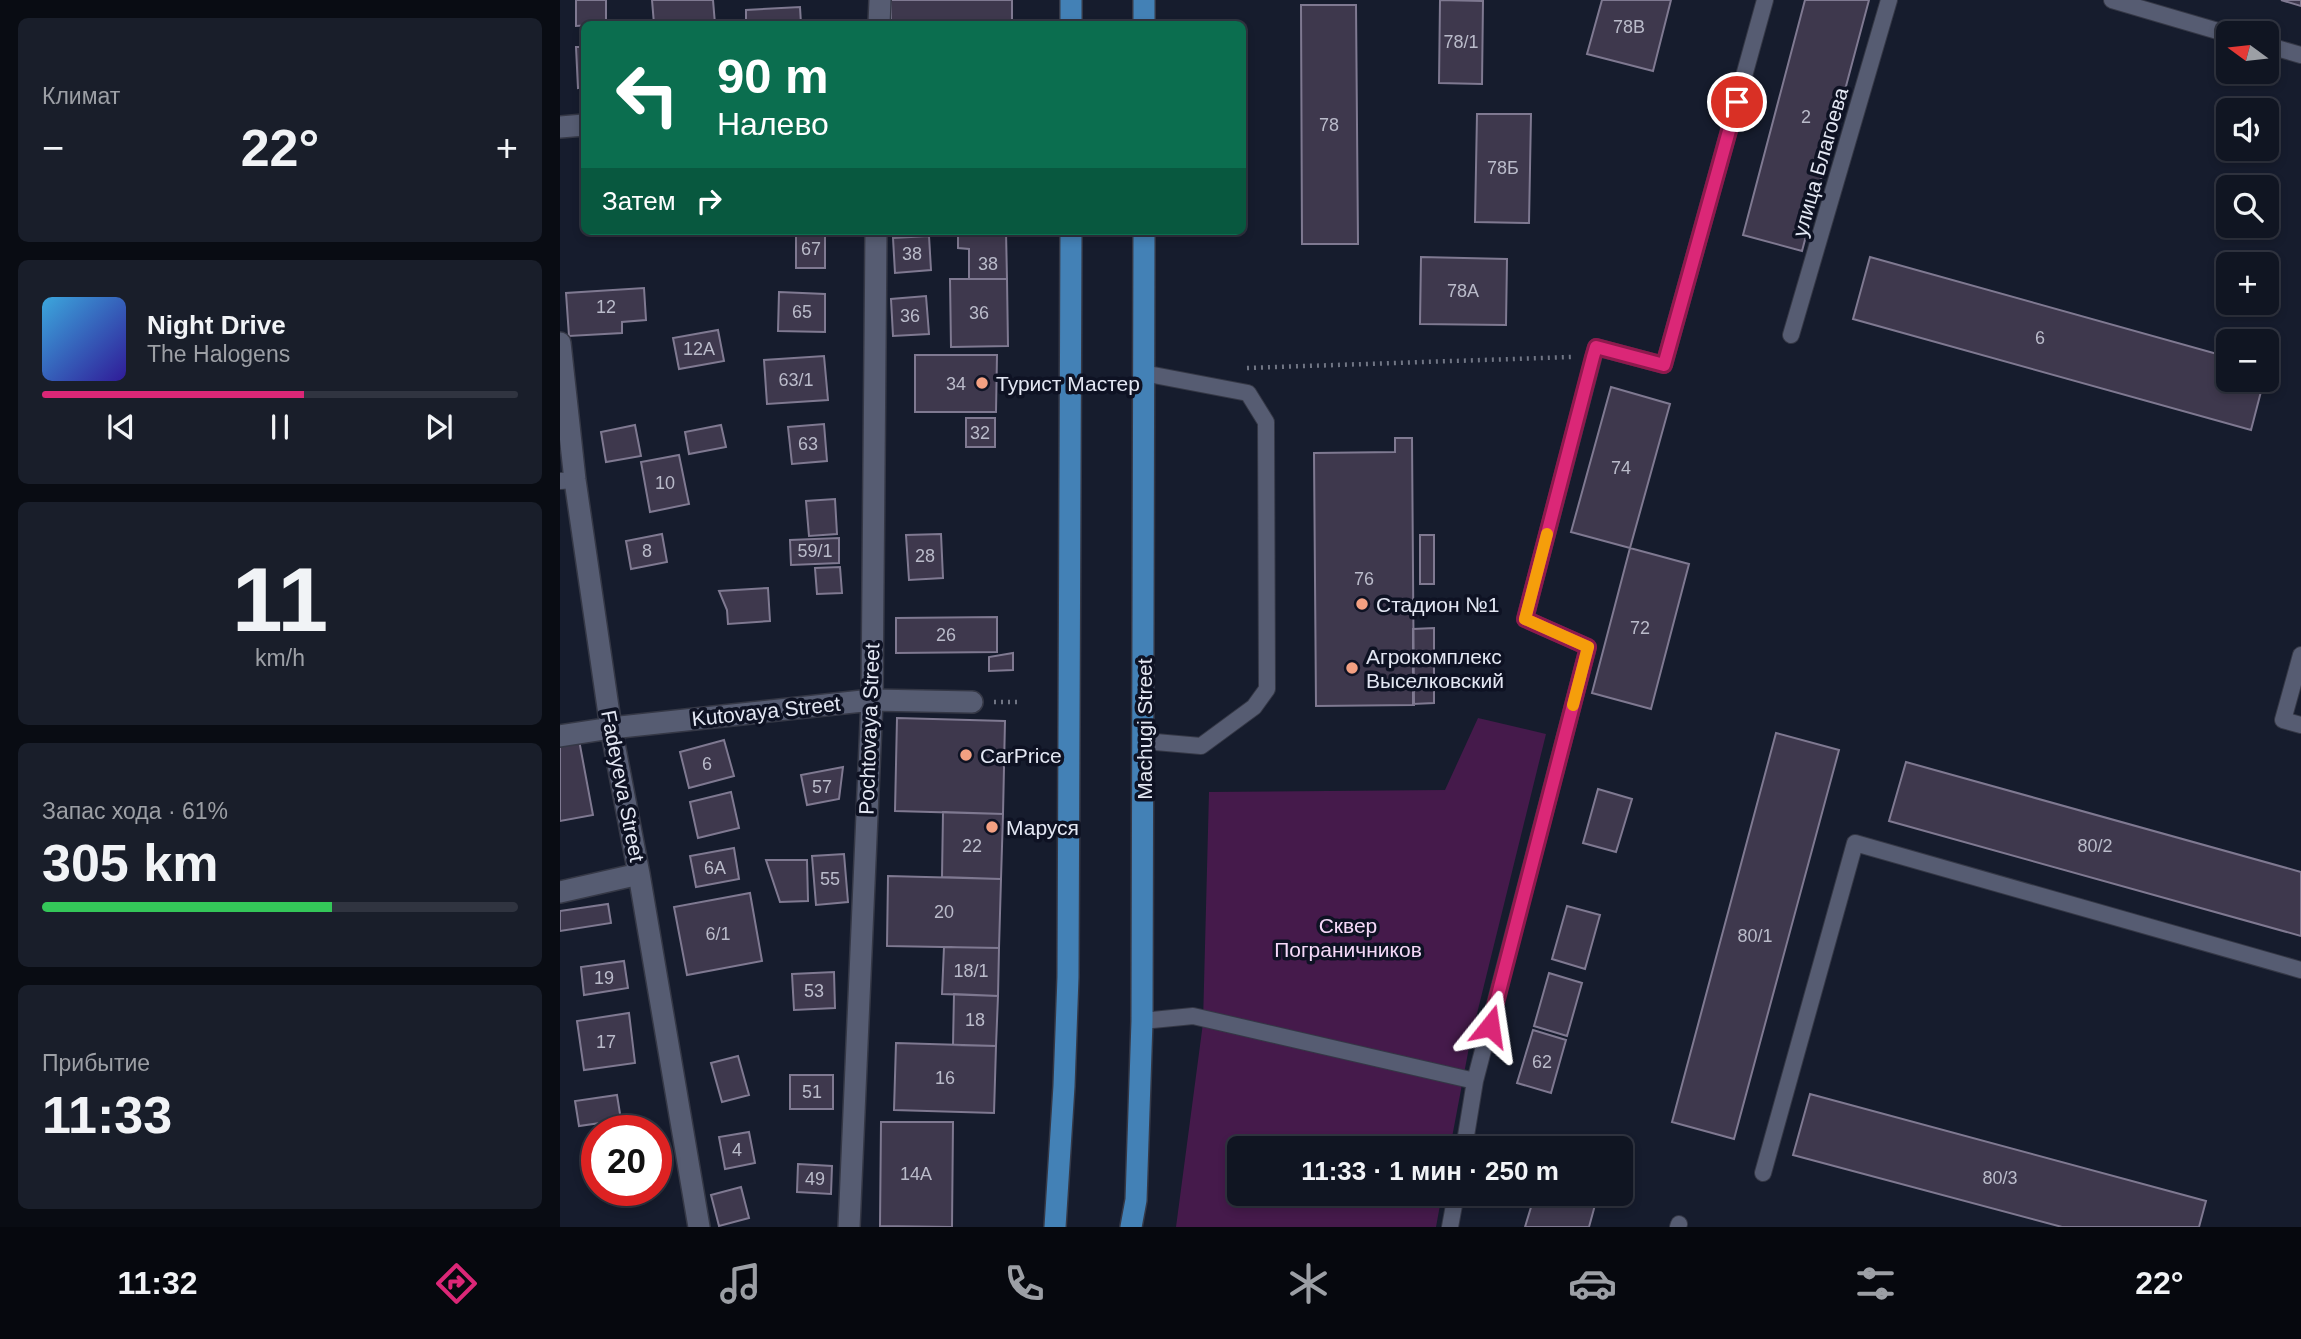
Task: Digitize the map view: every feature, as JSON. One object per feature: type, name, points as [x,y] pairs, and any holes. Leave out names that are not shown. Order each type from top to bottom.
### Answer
[{"type":"main road","points":[[1070,21],[1071,0]]},
{"type":"main road","points":[[1144,0],[1144,21]]},
{"type":"main road","points":[[1055,1227],[1068,977],[1070,235]]},
{"type":"main road","name":"Machugi Street","points":[[1131,1227],[1136,1200],[1142,1021],[1144,235]]},
{"type":"street","points":[[879,21],[880,0]]},
{"type":"street","points":[[560,127],[581,125]]},
{"type":"street","name":"Pochtovaya Street","points":[[849,1227],[872,699],[876,235]]},
{"type":"street","name":"Fadeyeva Street","points":[[560,343],[567,481],[639,874],[699,1227]]},
{"type":"street","name":"Kutovaya Street","points":[[560,736],[872,699],[972,702]]},
{"type":"street","points":[[560,892],[639,874]]},
{"type":"lane","points":[[1466,1136],[1475,1081],[1588,647],[1525,619],[1593,357],[1596,347],[1664,365],[1765,0]]},
{"type":"lane","name":"улица Благоева","points":[[1791,335],[1889,0]]},
{"type":"lane","points":[[2112,0],[2216,30]]},
{"type":"lane","points":[[2279,49],[2301,55]]},
{"type":"lane","points":[[1143,373],[1248,393],[1266,422],[1267,689],[1254,706],[1201,746],[1144,741]]},
{"type":"lane","points":[[2301,655],[2283,720],[2301,725]]},
{"type":"lane","points":[[1763,1173],[1855,843],[2301,971]]},
{"type":"lane","points":[[1142,1021],[1193,1016],[1475,1081]]},
{"type":"lane","points":[[1450,1227],[1454,1206]]},
{"type":"path","points":[[1246,368],[1593,357]]},
{"type":"green space","name":"Сквер Пограничников","points":[[1478,718],[1546,734],[1470,1042],[1452,1136],[1227,1136],[1227,1206],[1440,1206],[1436,1227],[1176,1227],[1203,1023],[1209,792],[1445,790]]},
{"type":"building","points":[[576,0],[606,0],[606,21],[581,21],[581,26],[576,26]]},
{"type":"building","points":[[652,0],[713,0],[715,21],[654,21]]},
{"type":"building","points":[[891,0],[1012,0],[1012,21],[891,21]]},
{"type":"building","points":[[1440,0],[1483,1],[1482,84],[1439,83]]},
{"type":"building","points":[[1602,0],[1671,0],[1653,71],[1587,54]]},
{"type":"building","points":[[1805,0],[1869,0],[1802,251],[1743,235]]},
{"type":"building","points":[[2281,0],[2301,0],[2301,6]]},
{"type":"building","points":[[1301,5],[1356,5],[1358,244],[1302,244]]},
{"type":"building","points":[[800,7],[801,21],[746,21],[746,10]]},
{"type":"building","points":[[576,47],[581,47],[581,88],[578,88]]},
{"type":"building","points":[[1477,114],[1531,114],[1529,223],[1475,222]]},
{"type":"building","points":[[796,235],[825,235],[825,268],[796,268]]},
{"type":"building","points":[[958,235],[1006,235],[1007,279],[969,279],[969,249],[958,248]]},
{"type":"building","points":[[929,236],[931,270],[895,273],[893,238]]},
{"type":"building","points":[[1421,257],[1507,259],[1506,325],[1420,324]]},
{"type":"building","points":[[1870,257],[2216,354],[2216,392],[2261,392],[2251,430],[1853,319]]},
{"type":"building","points":[[950,279],[1007,279],[1008,346],[951,347]]},
{"type":"building","points":[[644,288],[646,320],[622,322],[622,333],[569,336],[566,293]]},
{"type":"building","points":[[779,292],[825,294],[825,332],[778,331]]},
{"type":"building","points":[[926,296],[929,334],[893,336],[891,299]]},
{"type":"building","points":[[718,330],[724,361],[679,369],[673,338]]},
{"type":"building","points":[[915,355],[997,355],[996,412],[915,412]]},
{"type":"building","points":[[824,356],[828,400],[767,404],[764,360]]},
{"type":"building","points":[[1611,387],[1670,404],[1630,548],[1571,532]]},
{"type":"building","points":[[966,418],[995,418],[995,447],[966,447]]},
{"type":"building","points":[[824,424],[827,461],[792,464],[788,427]]},
{"type":"building","points":[[635,425],[641,456],[606,462],[601,432]]},
{"type":"building","points":[[721,425],[726,447],[689,454],[685,432]]},
{"type":"building","points":[[1395,438],[1412,438],[1414,705],[1316,706],[1314,453],[1395,452]]},
{"type":"building","points":[[679,455],[689,504],[650,512],[641,462]]},
{"type":"building","points":[[835,499],[837,534],[809,536],[806,501]]},
{"type":"building","points":[[662,534],[667,562],[631,569],[626,541]]},
{"type":"building","points":[[941,534],[943,578],[909,580],[906,535]]},
{"type":"building","points":[[1420,535],[1434,535],[1434,584],[1420,584]]},
{"type":"building","points":[[839,538],[839,563],[791,565],[790,540]]},
{"type":"building","points":[[1630,548],[1689,564],[1651,709],[1592,693]]},
{"type":"building","points":[[840,567],[842,593],[817,594],[815,568]]},
{"type":"building","points":[[768,588],[770,621],[728,624],[727,610],[719,591]]},
{"type":"building","points":[[997,617],[997,652],[896,653],[896,618]]},
{"type":"building","points":[[1434,628],[1434,703],[1413,704],[1413,629]]},
{"type":"building","points":[[1013,653],[1013,670],[989,671],[989,657]]},
{"type":"building","points":[[897,718],[1005,721],[1003,814],[895,811]]},
{"type":"building","points":[[1776,733],[1839,750],[1734,1139],[1672,1122]]},
{"type":"building","points":[[579,740],[593,815],[560,821],[560,743]]},
{"type":"building","points":[[724,740],[734,776],[689,788],[680,752]]},
{"type":"building","points":[[1906,762],[2301,872],[2301,936],[1889,821]]},
{"type":"building","points":[[843,767],[839,799],[807,805],[801,775]]},
{"type":"building","points":[[1598,789],[1632,799],[1616,852],[1583,843]]},
{"type":"building","points":[[731,792],[739,828],[698,838],[690,802]]},
{"type":"building","points":[[943,812],[1003,814],[1001,879],[942,877]]},
{"type":"building","points":[[734,848],[739,879],[696,887],[690,856]]},
{"type":"building","points":[[844,854],[848,902],[816,905],[812,856]]},
{"type":"building","points":[[766,860],[807,860],[808,901],[780,902]]},
{"type":"building","points":[[888,876],[1001,879],[999,948],[887,946]]},
{"type":"building","points":[[750,893],[762,961],[687,975],[674,907]]},
{"type":"building","points":[[608,904],[611,923],[560,931],[560,911]]},
{"type":"building","points":[[1567,906],[1600,915],[1585,969],[1552,959]]},
{"type":"building","points":[[944,947],[999,948],[998,996],[942,994]]},
{"type":"building","points":[[624,961],[628,988],[584,995],[581,967]]},
{"type":"building","points":[[834,972],[835,1008],[794,1010],[792,974]]},
{"type":"building","points":[[1549,973],[1582,983],[1567,1036],[1534,1026]]},
{"type":"building","points":[[954,994],[998,996],[996,1046],[953,1045]]},
{"type":"building","points":[[629,1013],[635,1063],[584,1070],[577,1021]]},
{"type":"building","points":[[1533,1030],[1566,1040],[1551,1093],[1517,1083]]},
{"type":"building","points":[[896,1043],[996,1046],[994,1113],[894,1110]]},
{"type":"building","points":[[738,1056],[749,1095],[722,1102],[711,1063]]},
{"type":"building","points":[[790,1075],[833,1075],[833,1109],[790,1109]]},
{"type":"building","points":[[1810,1094],[2206,1201],[2199,1227],[2062,1227],[1793,1155]]},
{"type":"building","points":[[617,1095],[620,1115],[581,1115],[579,1126],[575,1101]]},
{"type":"building","points":[[881,1122],[953,1122],[952,1227],[880,1226]]},
{"type":"building","points":[[749,1132],[755,1163],[725,1169],[719,1137]]},
{"type":"building","points":[[798,1164],[832,1166],[831,1194],[797,1192]]},
{"type":"building","points":[[741,1187],[749,1218],[719,1226],[711,1195]]},
{"type":"building","points":[[1531,1206],[1595,1206],[1589,1227],[1525,1227]]},
{"type":"slow traffic","points":[[1547,534],[1525,619],[1588,647],[1573,705]]},
{"type":"place","name":"Турист Мастер","points":[[982,383]]},
{"type":"place","name":"Стадион №1","points":[[1362,604]]},
{"type":"place","name":"Агрокомплекс Выселковский","points":[[1352,668]]},
{"type":"place","name":"CarPrice","points":[[966,755]]},
{"type":"place","name":"Маруся","points":[[992,827]]},
{"type":"route","points":[[1490,1026],[1588,647],[1525,619],[1593,357],[1596,347],[1664,365],[1737,102]]}]
